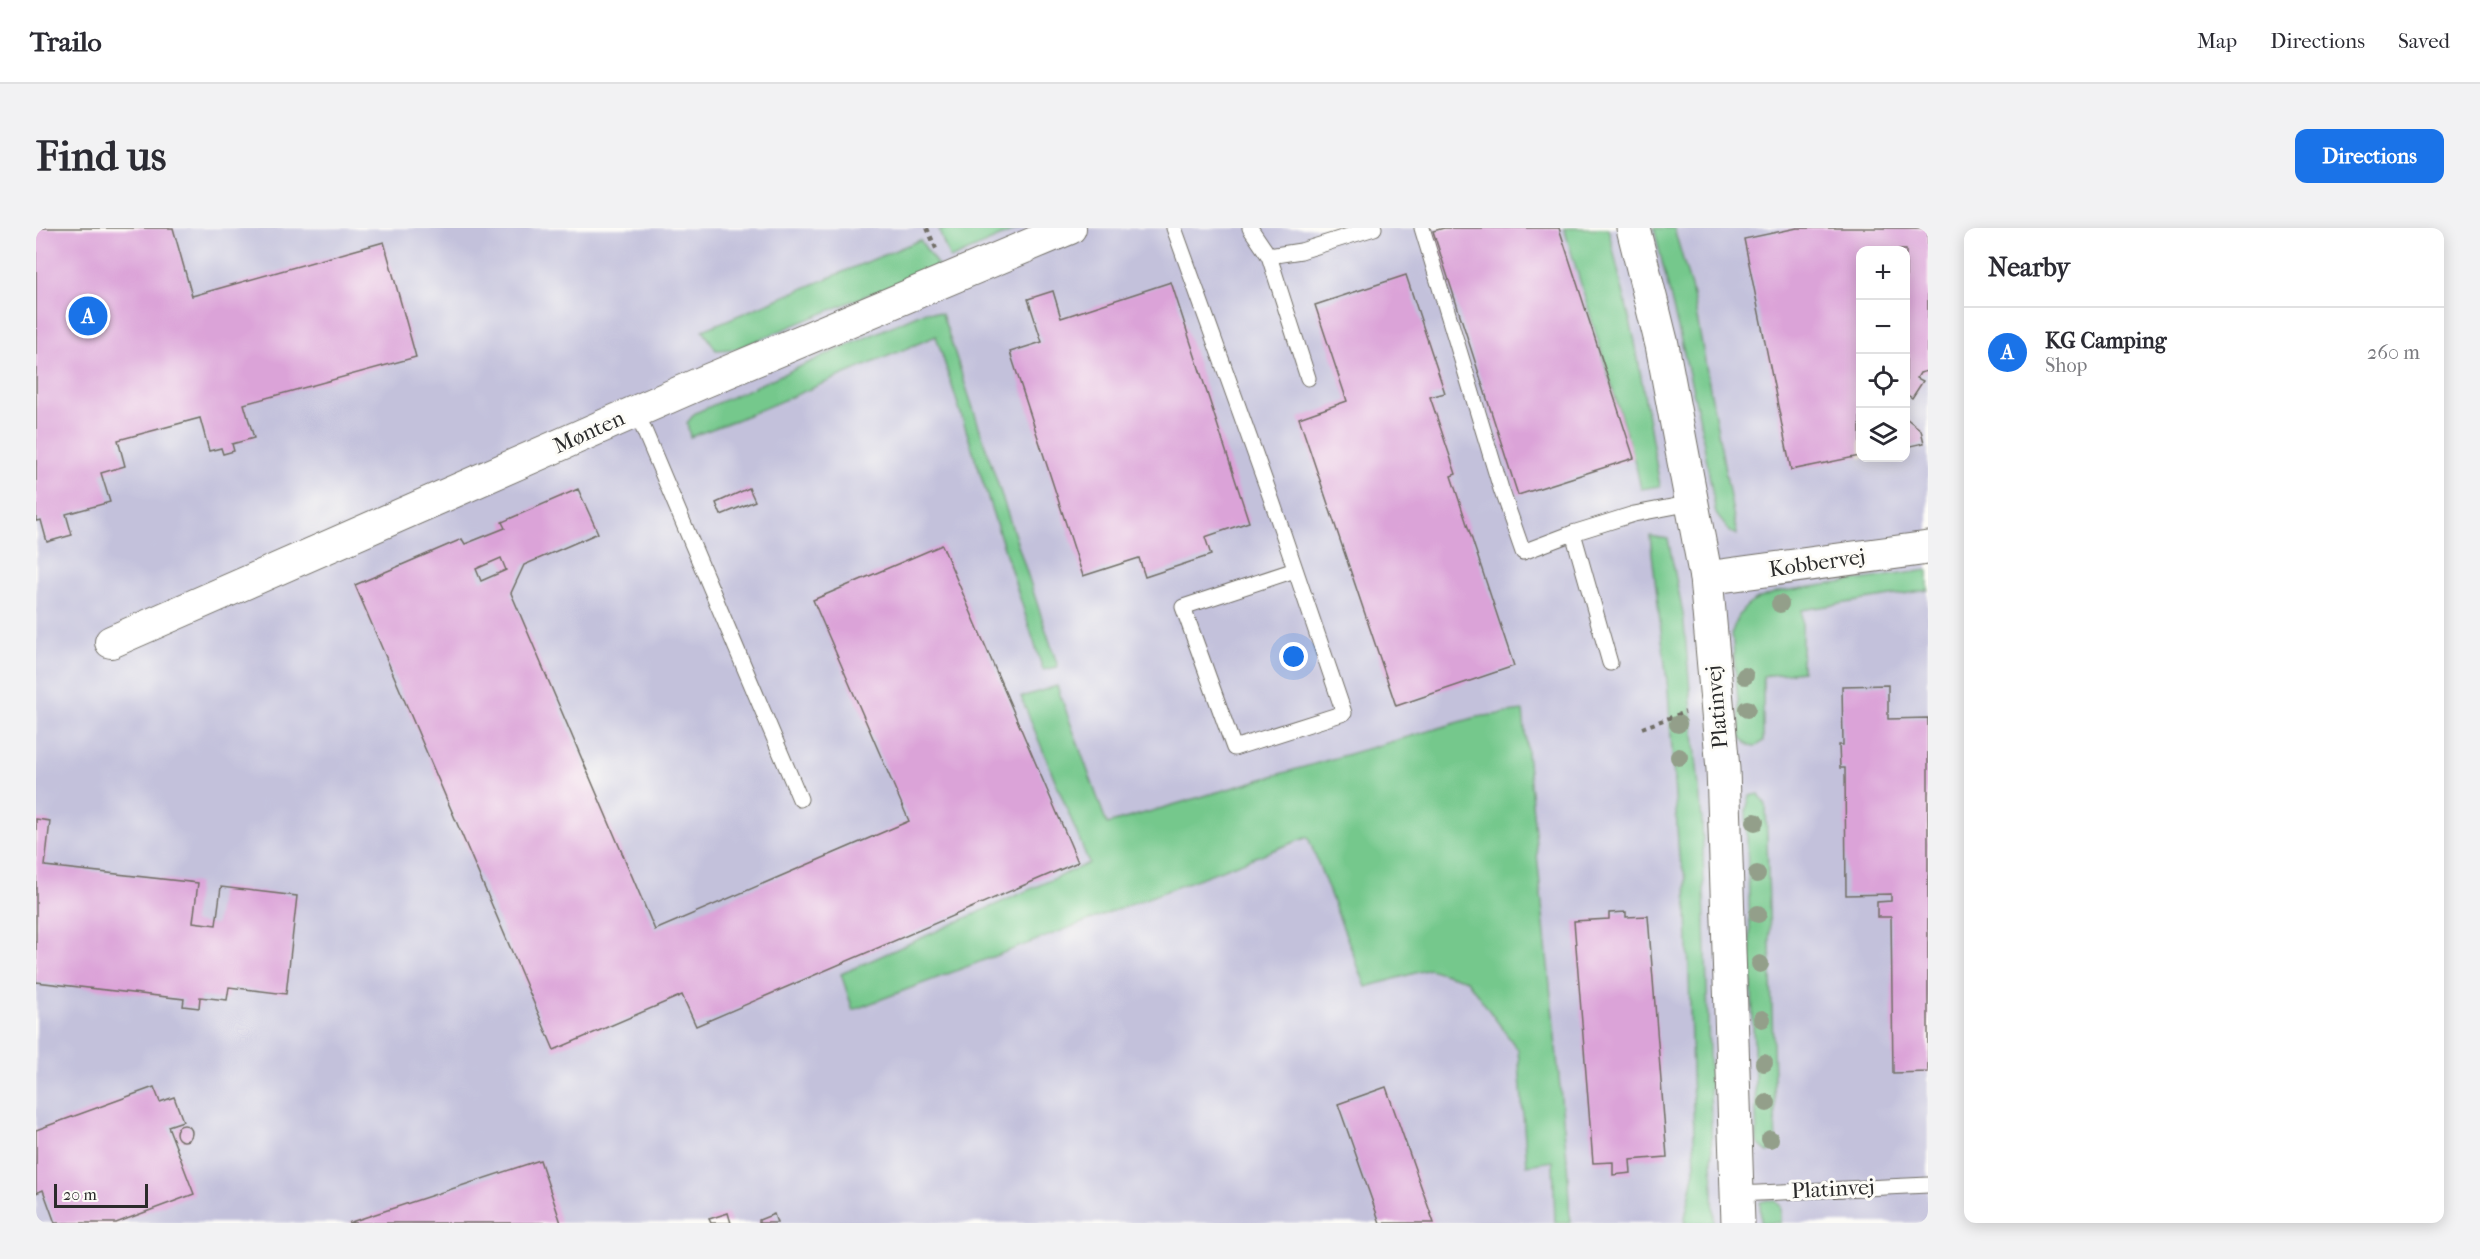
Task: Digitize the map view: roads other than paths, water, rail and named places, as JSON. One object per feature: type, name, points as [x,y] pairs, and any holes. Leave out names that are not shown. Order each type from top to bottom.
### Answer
[{"type":"street","name":"Mønten","points":[[111,642],[636,411],[1071,228]]},
{"type":"street","name":"Platinvej","points":[[1633,228],[1662,345],[1706,578],[1723,769],[1738,1208]]},
{"type":"street","name":"Kobbervej","points":[[1706,578],[1928,548]]},
{"type":"lane","points":[[1173,228],[1295,570],[1344,712],[1234,748],[1183,607],[1295,570]]},
{"type":"lane","points":[[1250,228],[1269,256],[1308,378]]},
{"type":"lane","points":[[1269,256],[1301,251],[1374,228]]},
{"type":"lane","points":[[1422,228],[1501,489],[1523,552],[1634,514],[1692,503]]},
{"type":"lane","points":[[636,411],[800,799]]},
{"type":"lane","points":[[1573,533],[1610,663]]},
{"type":"lane","name":"Platinvej","points":[[1738,1208],[1928,1185]]},
{"type":"place","name":"KG Camping","points":[[88,316]]}]
